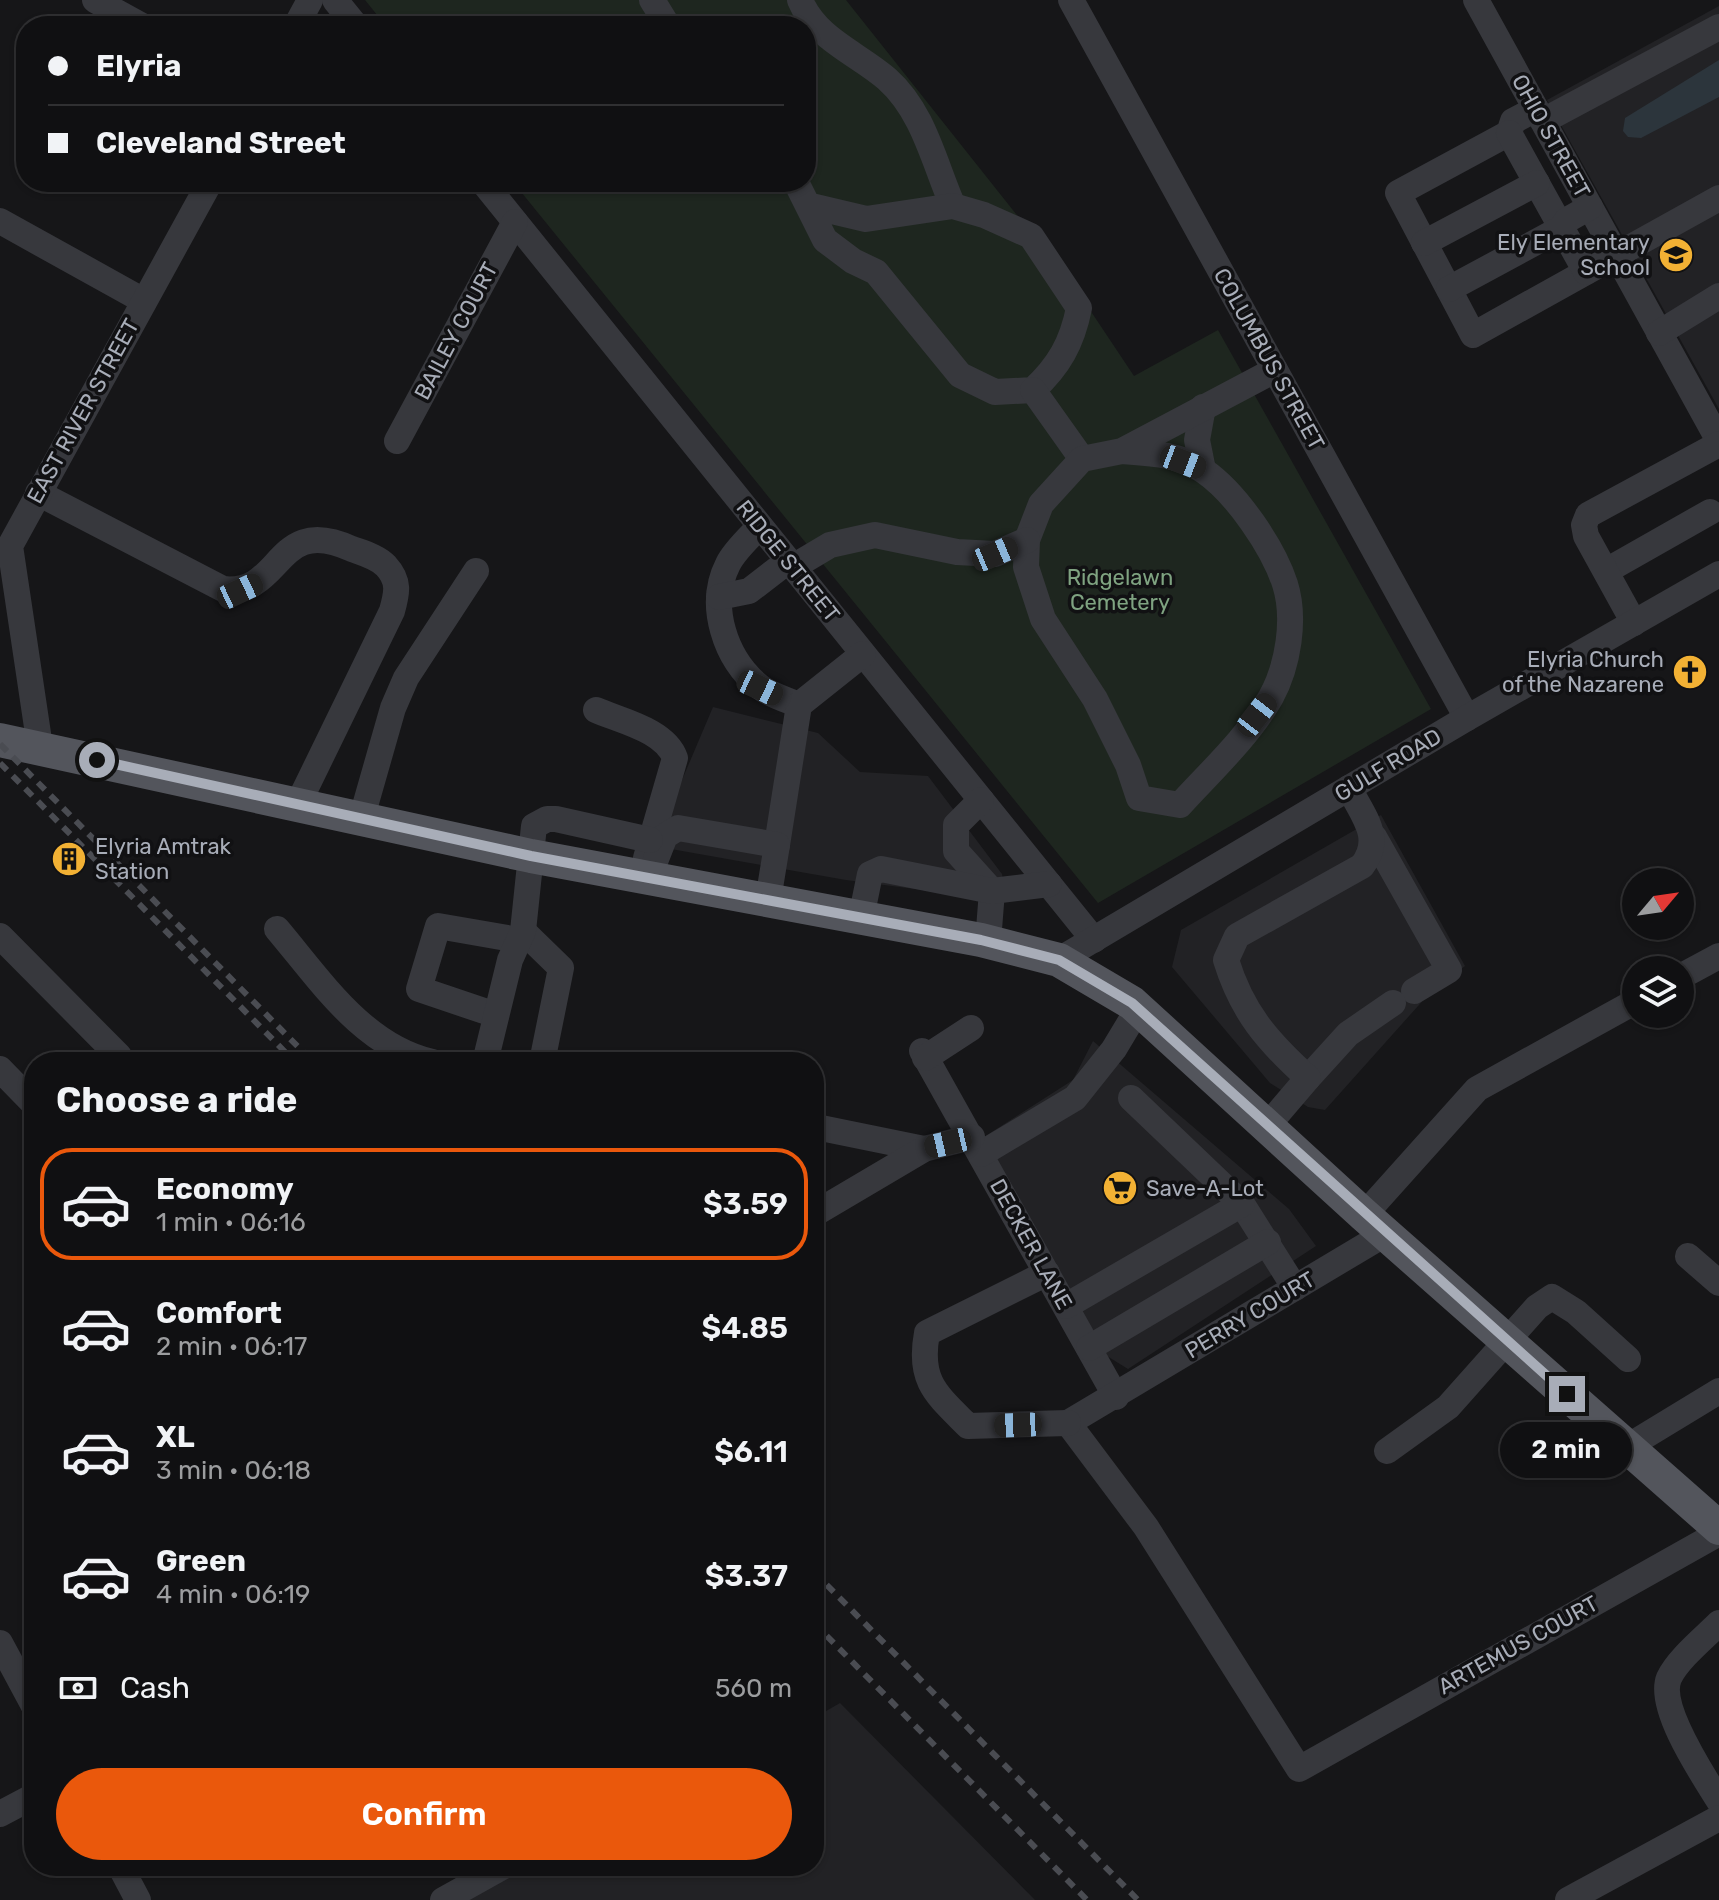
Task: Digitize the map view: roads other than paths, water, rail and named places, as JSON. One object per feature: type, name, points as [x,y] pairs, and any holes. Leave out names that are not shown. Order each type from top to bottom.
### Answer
[{"type":"main road","points":[[0,740],[531,856],[988,942],[1059,960],[1138,1009],[1719,1531]]},
{"type":"street","points":[[95,0],[124,16]]},
{"type":"street","points":[[335,0],[348,16]]},
{"type":"street","name":"COLUMBUS STREET","points":[[1071,0],[1467,718]]},
{"type":"street","name":"OHIO STREET","points":[[1476,0],[1719,442]]},
{"type":"street","points":[[816,22],[839,48],[887,80],[922,123],[953,206]]},
{"type":"street","points":[[1719,27],[1539,115],[1513,121],[1509,133],[1398,193],[1473,335],[1719,198]]},
{"type":"street","points":[[1509,133],[1586,272]]},
{"type":"street","points":[[1424,243],[1537,183]]},
{"type":"street","name":"EAST RIVER STREET","points":[[40,747],[10,546],[204,192]]},
{"type":"street","name":"RIDGE STREET","points":[[491,192],[1094,940]]},
{"type":"street","points":[[802,192],[825,240],[853,261],[876,272],[960,375],[995,392],[1033,390],[1054,370],[1073,337],[1079,308],[1031,236],[953,206],[866,219],[811,206]]},
{"type":"street","points":[[1449,289],[1562,228],[1567,220],[1590,207]]},
{"type":"street","points":[[0,221],[144,301]]},
{"type":"street","name":"BAILEY COURT","points":[[397,441],[515,222]]},
{"type":"street","points":[[1659,333],[1719,296]]},
{"type":"street","points":[[1122,451],[1275,370]]},
{"type":"street","points":[[1033,390],[1082,459]]},
{"type":"street","points":[[1203,407],[1197,440],[1203,470]]},
{"type":"street","points":[[1634,623],[1586,536],[1584,525],[1588,515],[1719,442]]},
{"type":"street","points":[[1122,451],[1162,454],[1203,470],[1248,514],[1286,585],[1290,643],[1271,697],[1228,752],[1180,805],[1139,798],[1128,765],[1095,699],[1043,619],[1026,567],[1027,540],[1041,504],[1082,459],[1122,451]]},
{"type":"street","points":[[38,493],[223,589],[240,591],[257,583],[290,548],[306,540],[331,539],[383,562],[394,576],[398,591],[392,611],[297,806]]},
{"type":"street","points":[[1606,571],[1710,512]]},
{"type":"street","points":[[760,526],[728,563],[719,597],[721,631],[738,662],[760,688],[799,705]]},
{"type":"street","points":[[719,597],[749,591],[791,564],[830,545],[875,535],[957,552],[995,554],[1027,540]]},
{"type":"street","points":[[361,820],[393,708],[406,678],[476,571]]},
{"type":"street","name":"GULF ROAD","points":[[1059,960],[1467,718],[1719,574]]},
{"type":"street","points":[[768,900],[799,705],[863,654]]},
{"type":"street","points":[[596,710],[656,736],[673,751],[673,775],[650,840],[645,878]]},
{"type":"street","points":[[1267,1126],[1348,1034],[1449,970],[1349,788]]},
{"type":"street","points":[[981,800],[956,825],[956,851],[992,891],[988,942]]},
{"type":"street","points":[[487,1052],[510,960],[521,936],[534,826],[538,822],[556,819],[650,840]]},
{"type":"street","points":[[580,865],[586,826]]},
{"type":"street","points":[[645,878],[665,836],[678,828],[777,845]]},
{"type":"street","points":[[1308,1078],[1280,1053],[1238,998],[1226,960],[1237,936],[1362,866],[1371,854],[1374,837]]},
{"type":"street","points":[[861,918],[870,874],[881,869],[992,891],[1049,884]]},
{"type":"street","points":[[496,1015],[419,989],[438,926],[521,936],[561,968],[544,1052]]},
{"type":"street","points":[[277,929],[351,1016],[399,1052]]},
{"type":"street","points":[[0,936],[111,1052]]},
{"type":"street","points":[[1694,969],[1719,956]]},
{"type":"street","points":[[824,1129],[924,1149],[977,1146],[1075,1098],[1114,1049],[1138,1009]]},
{"type":"street","name":"PERRY COURT","points":[[1068,1423],[1295,1288],[1375,1225],[1477,1089],[1622,1009]]},
{"type":"street","name":"DECKER LANE","points":[[971,1028],[924,1054],[1116,1397]]},
{"type":"street","points":[[0,1069],[24,1094]]},
{"type":"street","points":[[1131,1098],[1242,1204],[1295,1288]]},
{"type":"street","points":[[824,1208],[924,1149]]},
{"type":"street","points":[[1066,1306],[1242,1204]]},
{"type":"street","points":[[1089,1348],[1271,1248]]},
{"type":"street","points":[[1688,1256],[1719,1283]]},
{"type":"street","points":[[1047,1273],[927,1333],[922,1360],[932,1391],[968,1426],[1068,1423]]},
{"type":"street","points":[[1387,1451],[1448,1407],[1537,1307],[1552,1297],[1576,1312],[1628,1359]]},
{"type":"street","points":[[1627,1447],[1719,1391]]},
{"type":"street","name":"ARTEMUS COURT","points":[[1068,1423],[1146,1527],[1299,1769],[1317,1756],[1719,1531]]},
{"type":"street","points":[[1719,1623],[1670,1676],[1666,1695],[1676,1724],[1719,1801]]},
{"type":"street","points":[[0,1643],[24,1687]]},
{"type":"street","points":[[0,1814],[24,1801]]},
{"type":"street","points":[[1568,1900],[1719,1818]]},
{"type":"street","points":[[125,1876],[138,1900]]},
{"type":"street","points":[[443,1900],[486,1876]]},
{"type":"railway","points":[[0,744],[303,1052]]},
{"type":"railway","points":[[0,763],[285,1052]]},
{"type":"railway","points":[[824,1582],[1138,1900]]},
{"type":"railway","points":[[824,1633],[1087,1900]]},
{"type":"place","name":"Ely Elementary School","points":[[1676,255]]},
{"type":"place","name":"Elyria Church of the Nazarene","points":[[1690,672]]},
{"type":"place","name":"Elyria Amtrak Station","points":[[69,859]]},
{"type":"place","name":"Save-A-Lot","points":[[1120,1188]]},
{"type":"park label","name":"Ridgelawn Cemetery","points":[[1120,590]]}]
